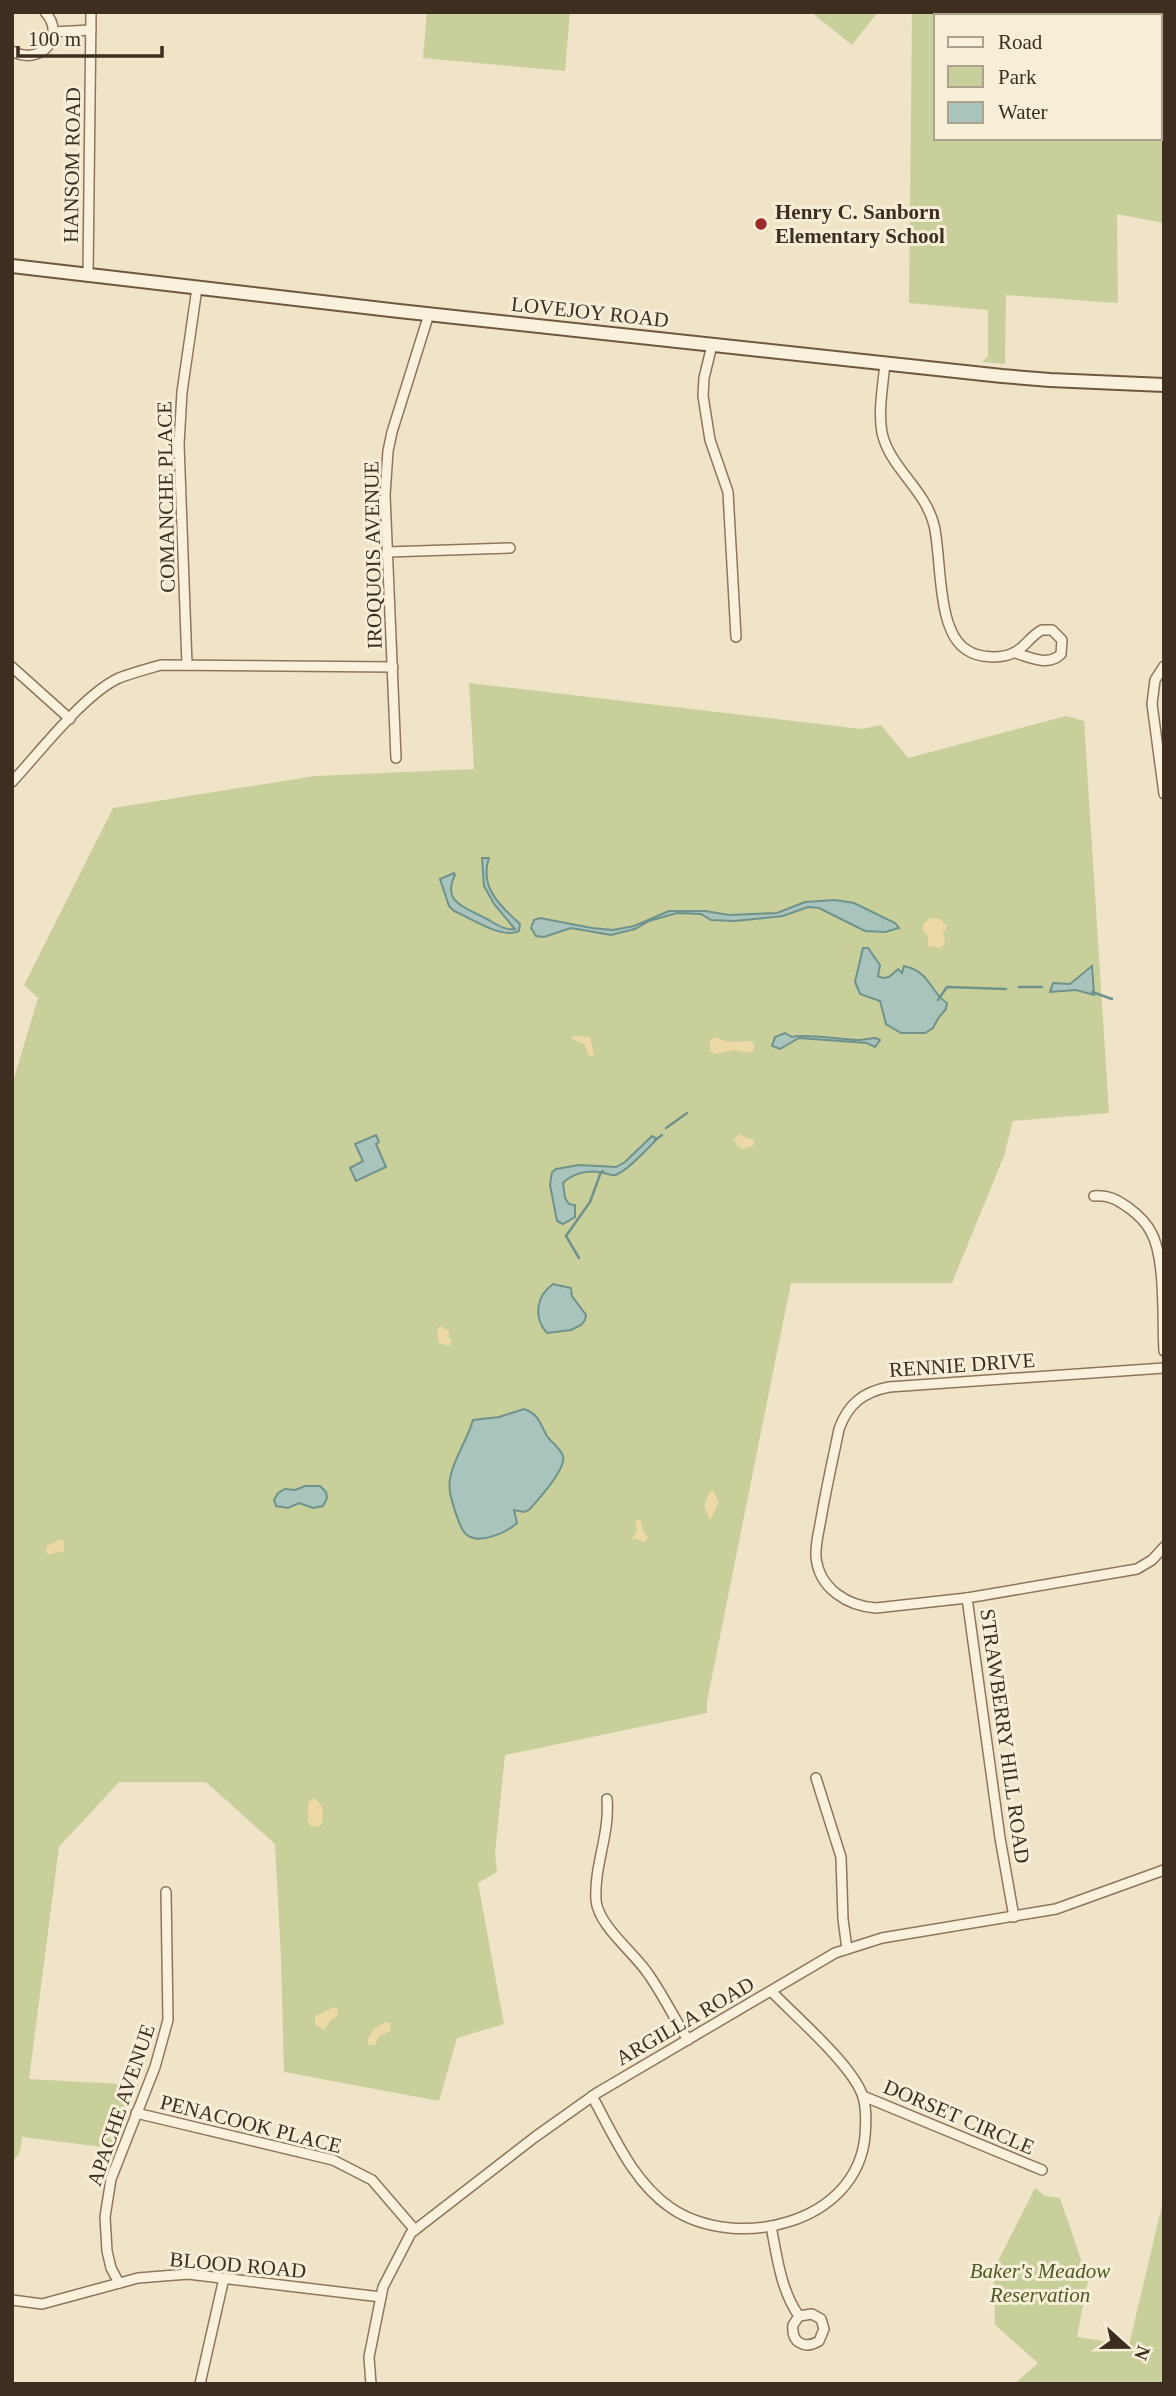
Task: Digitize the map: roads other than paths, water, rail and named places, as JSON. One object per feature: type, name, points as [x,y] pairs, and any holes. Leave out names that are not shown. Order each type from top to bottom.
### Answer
[{"type":"main road","name":"LOVEJOY ROAD","points":[[12,266],[885,363],[1050,380],[1164,385]]},
{"type":"street","points":[[12,51],[27,57],[48,47],[53,32],[52,23],[45,12]]},
{"type":"street","name":"HANSOM ROAD","points":[[88,276],[91,12]]},
{"type":"street","points":[[53,32],[91,30]]},
{"type":"street","name":"COMANCHE PLACE","points":[[187,665],[179,444],[182,391],[197,288]]},
{"type":"street","name":"IROQUOIS AVENUE","points":[[396,758],[385,495],[388,452],[429,314]]},
{"type":"street","points":[[712,345],[704,378],[703,396],[710,440],[728,492],[736,637]]},
{"type":"street","points":[[885,363],[881,405],[883,433],[890,453],[925,500],[932,517],[950,632],[958,644],[977,655],[1001,656],[1015,653],[1045,661],[1052,660],[1062,650],[1062,640],[1052,630],[1042,630],[1015,653]]},
{"type":"street","points":[[387,552],[510,548]]},
{"type":"street","points":[[12,782],[84,703],[117,679],[161,665],[393,667]]},
{"type":"street","points":[[1164,666],[1155,680],[1152,704],[1164,794]]},
{"type":"street","points":[[12,667],[70,719]]},
{"type":"street","points":[[1094,1196],[1115,1198],[1135,1213],[1152,1232],[1160,1266],[1164,1351]]},
{"type":"street","name":"RENNIE DRIVE","points":[[967,1598],[864,1608],[839,1596],[824,1577],[816,1557],[822,1512],[839,1429],[855,1401],[864,1394],[889,1387],[1164,1368]]},
{"type":"street","name":"STRAWBERRY HILL ROAD","points":[[1014,1917],[1000,1838],[967,1598],[1137,1570],[1152,1560],[1164,1547]]},
{"type":"street","points":[[816,1778],[841,1857],[847,1949]]},
{"type":"street","points":[[607,1798],[608,1830],[600,1857],[596,1903],[603,1919],[649,1975],[688,2040]]},
{"type":"street","name":"ARGILLA ROAD","points":[[371,2384],[369,2357],[381,2297],[389,2273],[415,2230],[535,2137],[593,2096],[835,1952],[882,1938],[1014,1917],[1074,1904],[1164,1870]]},
{"type":"street","name":"APACHE AVENUE","points":[[119,2283],[111,2268],[107,2251],[105,2217],[111,2179],[162,2046],[168,2020],[166,1892]]},
{"type":"street","points":[[593,2096],[637,2175],[673,2210],[718,2226],[771,2226],[789,2223],[819,2208],[853,2176],[864,2139],[863,2096],[842,2064],[771,1991]]},
{"type":"street","name":"DORSET CIRCLE","points":[[863,2096],[1042,2170]]},
{"type":"street","name":"PENACOOK PLACE","points":[[136,2113],[333,2160],[372,2180],[415,2230]]},
{"type":"street","points":[[771,2226],[784,2285],[799,2316]]},
{"type":"street","name":"BLOOD ROAD","points":[[12,2300],[42,2304],[119,2283],[161,2275],[188,2274],[381,2297]]},
{"type":"street","points":[[200,2384],[224,2278]]},
{"type":"water","points":[[482,858],[489,858],[487,878],[493,895],[520,924],[519,931],[504,933],[487,927],[449,906],[440,879],[454,873],[451,892],[458,903],[500,926],[515,929],[494,904],[484,886]]},
{"type":"water","points":[[835,900],[854,903],[895,923],[899,928],[885,932],[865,931],[819,908],[808,907],[783,916],[735,921],[711,920],[701,914],[677,913],[611,935],[571,928],[544,937],[536,936],[531,928],[534,920],[540,918],[613,930],[634,926],[669,911],[705,911],[729,915],[777,913],[805,902]]},
{"type":"water","points":[[863,948],[868,948],[880,965],[878,976],[889,977],[898,969],[902,973],[904,966],[918,972],[927,980],[947,1003],[933,1028],[925,1033],[901,1033],[886,1024],[880,1001],[860,994],[855,982]]},
{"type":"water","points":[[1092,966],[1094,995],[1076,990],[1050,992],[1053,983],[1070,984]]},
{"type":"water","points":[[785,1033],[792,1037],[880,1040],[875,1047],[867,1043],[799,1038],[780,1049],[772,1046],[775,1037]]},
{"type":"water","points":[[376,1135],[379,1142],[376,1144],[386,1167],[356,1181],[350,1168],[363,1161],[355,1144]]},
{"type":"water","points":[[652,1136],[657,1139],[620,1173],[613,1175],[584,1172],[563,1183],[565,1198],[569,1204],[575,1205],[575,1217],[563,1224],[557,1221],[550,1185],[552,1172],[579,1165],[616,1167]]},
{"type":"water","points":[[553,1284],[571,1288],[572,1296],[586,1315],[581,1325],[571,1330],[547,1333],[540,1321],[538,1307],[543,1295]]},
{"type":"water","points":[[524,1409],[536,1417],[547,1436],[562,1453],[561,1468],[529,1510],[514,1510],[517,1523],[493,1536],[472,1538],[461,1527],[450,1491],[454,1464],[473,1420],[499,1417]]},
{"type":"water","points":[[305,1486],[320,1486],[326,1492],[327,1498],[323,1506],[313,1508],[299,1503],[288,1508],[276,1506],[274,1500],[278,1493],[285,1489],[295,1490]]},
{"type":"waterway","points":[[938,1000],[947,987],[1006,989]]},
{"type":"waterway","points":[[1019,987],[1042,987]]},
{"type":"waterway","points":[[1092,992],[1112,999]]},
{"type":"waterway","points":[[666,1128],[687,1113]]},
{"type":"waterway","points":[[655,1140],[662,1135]]},
{"type":"waterway","points":[[579,1258],[566,1236],[590,1202],[603,1171]]},
{"type":"place","name":"Henry C. Sanborn Elementary School","points":[[761,224]]},
{"type":"park label","name":"Baker's Meadow Reservation","points":[[1040,2283]]}]
